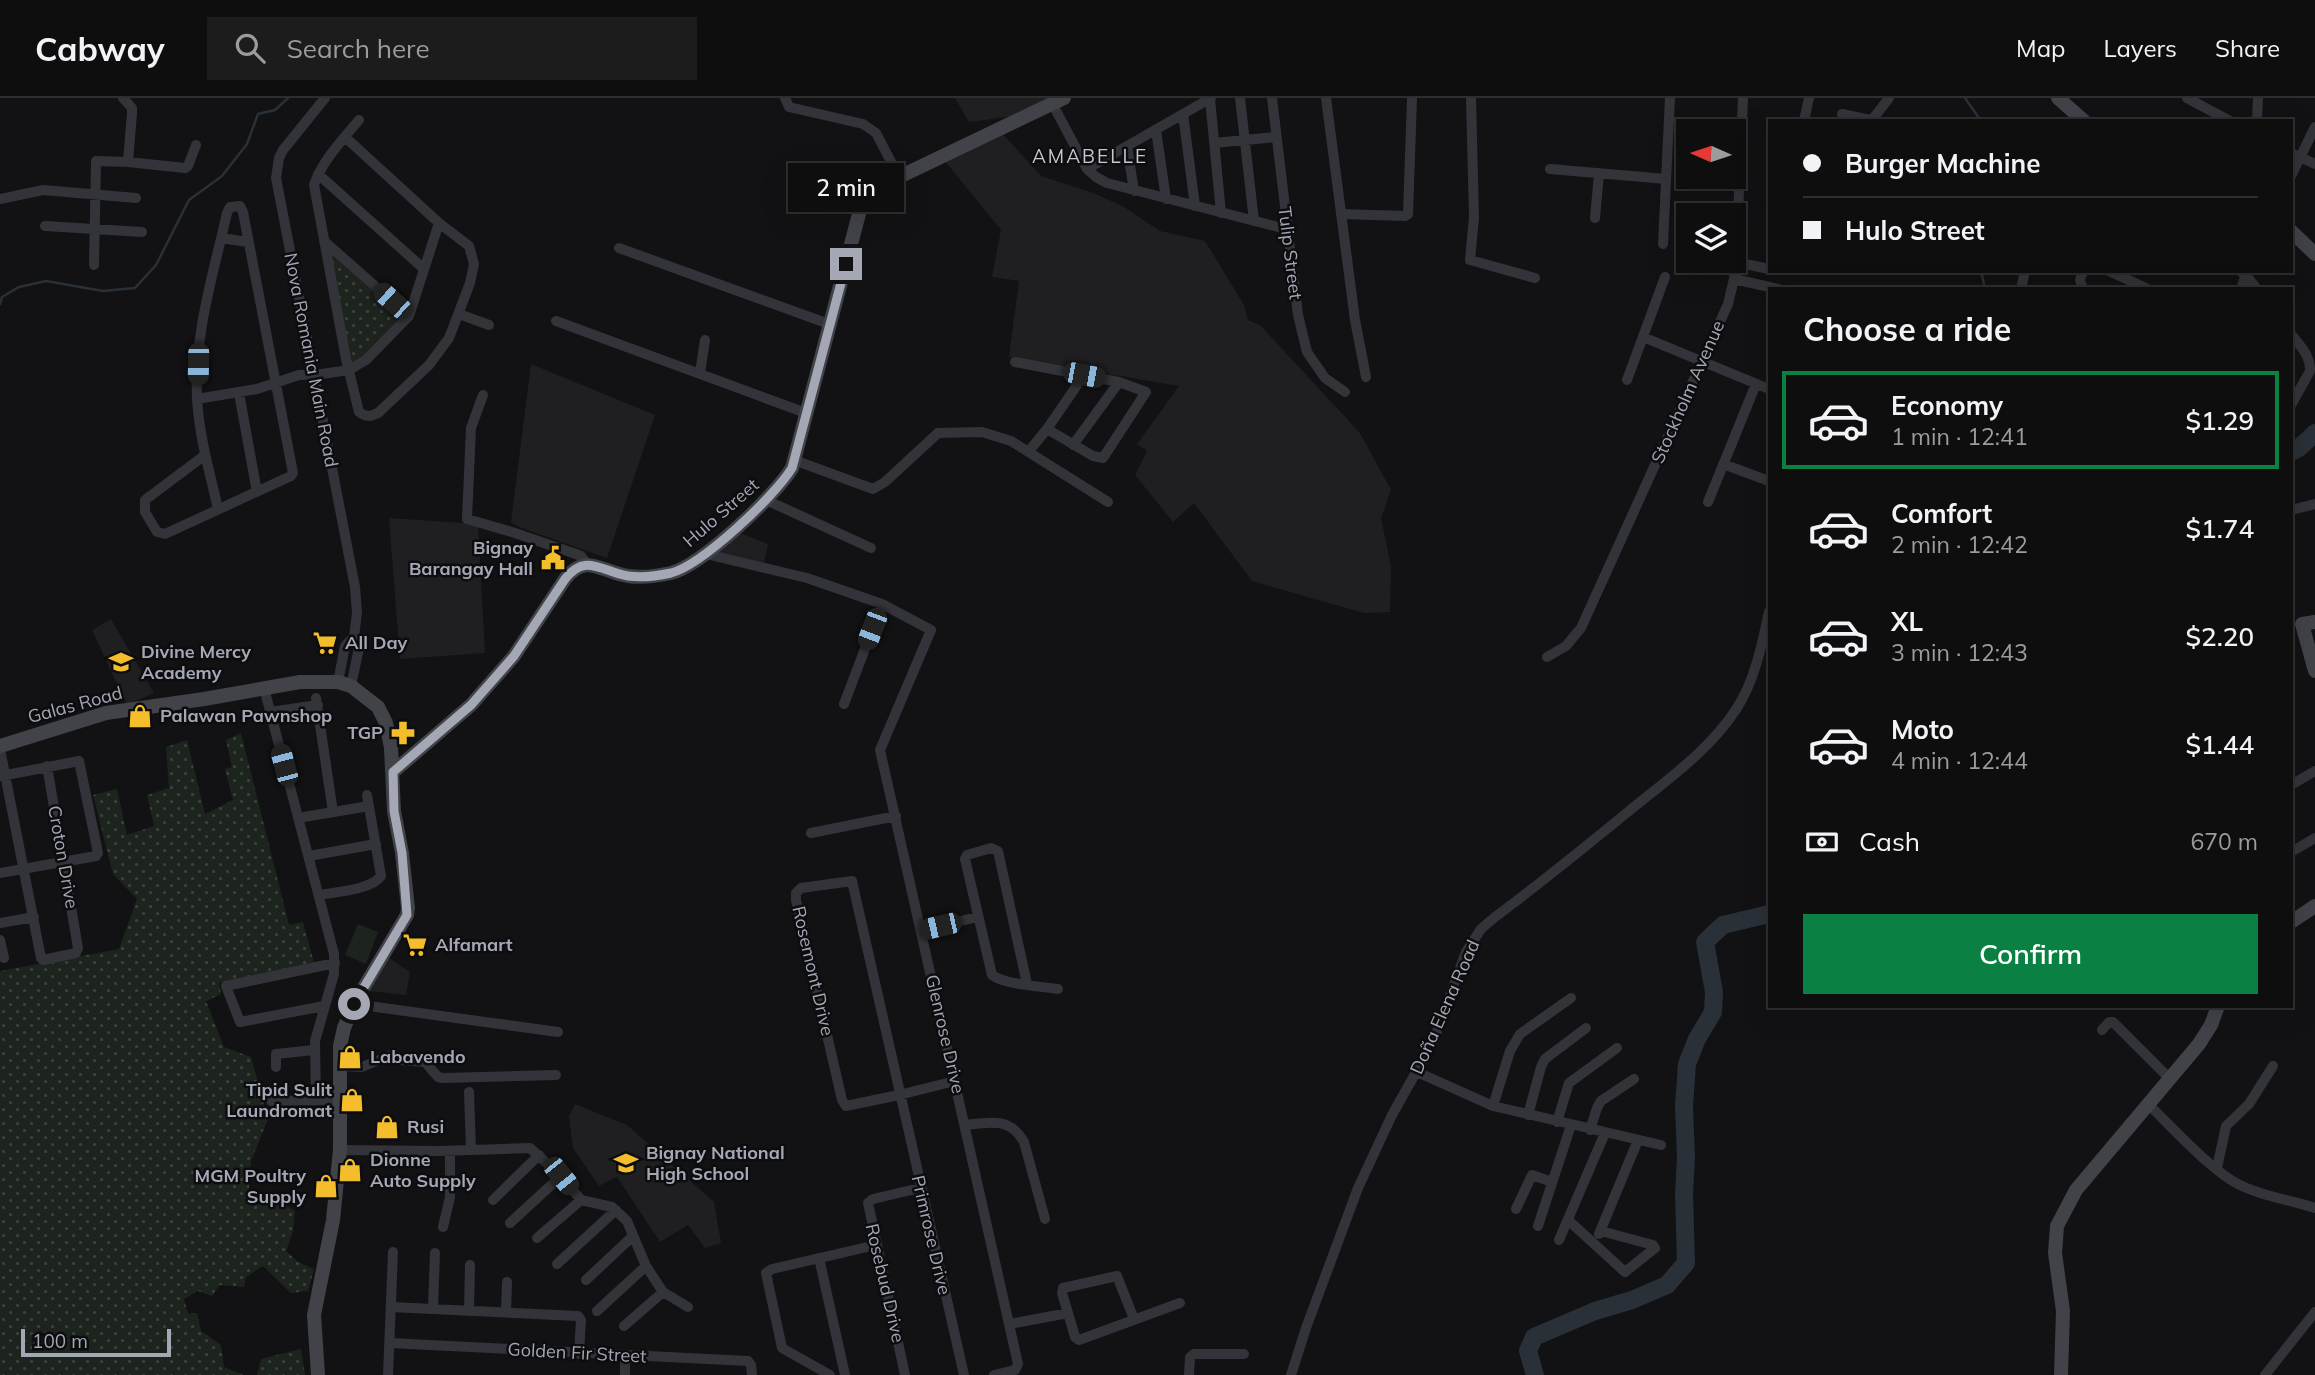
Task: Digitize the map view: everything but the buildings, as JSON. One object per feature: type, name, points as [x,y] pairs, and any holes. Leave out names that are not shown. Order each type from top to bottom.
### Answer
[{"type":"main road","points":[[2058,98],[2082,119]]},
{"type":"main road","name":"Hulo Street","points":[[587,564],[628,576],[657,576],[687,567],[706,554],[766,500],[785,480],[794,460],[860,210],[869,197],[880,188],[943,154],[1058,100]]},
{"type":"main road","points":[[2293,233],[2315,254]]},
{"type":"main road","points":[[393,772],[471,705],[514,656],[570,572],[587,564]]},
{"type":"main road","points":[[2315,622],[2302,624],[2315,671]]},
{"type":"main road","name":"Galas Road","points":[[0,747],[106,713],[300,682],[345,684]]},
{"type":"main road","points":[[318,1375],[314,1315],[333,1220],[340,1150],[340,1046],[354,1004],[407,915],[386,723],[377,707],[345,684]]},
{"type":"main road","points":[[2293,921],[2315,906]]},
{"type":"main road","points":[[2061,1375],[2063,1311],[2055,1253],[2057,1226],[2076,1189],[2199,1044],[2217,1008]]},
{"type":"street","points":[[123,98],[132,108],[128,162]]},
{"type":"street","name":"Nova Romania Main Road","points":[[325,98],[283,150],[276,178],[355,587],[357,613],[354,637],[359,649],[345,684]]},
{"type":"street","points":[[785,98],[789,107],[871,128],[900,177]]},
{"type":"street","points":[[1087,169],[1211,98],[1221,213]]},
{"type":"street","points":[[1240,98],[1254,221]]},
{"type":"street","name":"Tulip Street","points":[[1272,98],[1286,229],[1298,315],[1307,352],[1325,378],[1345,392]]},
{"type":"street","points":[[1326,98],[1355,320],[1366,377]]},
{"type":"street","points":[[1341,214],[1408,214],[1412,98]]},
{"type":"street","points":[[1471,98],[1474,217],[1470,260],[1535,278]]},
{"type":"street","points":[[1663,244],[1670,98]]},
{"type":"street","name":"Stockholm Avenue","points":[[1739,203],[1743,98]]},
{"type":"street","points":[[1804,119],[1809,98]]},
{"type":"street","points":[[1874,119],[1889,98]]},
{"type":"street","points":[[2187,98],[2226,119]]},
{"type":"street","points":[[2257,119],[2258,98]]},
{"type":"street","points":[[1058,100],[1087,169],[1096,177],[1134,191],[1286,229]]},
{"type":"street","points":[[1183,114],[1195,206]]},
{"type":"street","points":[[1842,114],[1868,119]]},
{"type":"street","points":[[345,137],[439,223],[469,246],[474,264],[470,283],[449,338],[436,357],[372,416],[359,412],[314,185],[318,174],[345,137],[359,120]]},
{"type":"street","points":[[2315,127],[2296,155],[2315,164]]},
{"type":"street","points":[[1156,130],[1166,199]]},
{"type":"street","points":[[1214,143],[1276,136]]},
{"type":"street","points":[[94,265],[96,161],[185,168],[195,145]]},
{"type":"street","points":[[1127,146],[1134,191]]},
{"type":"street","points":[[1550,169],[1667,180]]},
{"type":"street","points":[[318,174],[424,269]]},
{"type":"street","points":[[1595,218],[1599,174]]},
{"type":"street","points":[[0,199],[41,190],[136,198]]},
{"type":"street","points":[[205,455],[145,500],[145,512],[157,532],[161,534],[257,492],[293,472],[240,205],[228,210],[204,309],[198,364],[197,399],[205,455],[218,509]]},
{"type":"street","points":[[197,399],[266,387],[299,375],[349,370],[366,360],[410,316],[439,223]]},
{"type":"street","points":[[45,226],[142,232]]},
{"type":"street","points":[[221,239],[248,242]]},
{"type":"street","points":[[323,240],[410,316]]},
{"type":"street","points":[[619,248],[829,324]]},
{"type":"street","points":[[1746,264],[1768,269]]},
{"type":"street","name":"Stockholm Avenue","points":[[1547,657],[1566,646],[1581,628],[1728,304],[1735,273]]},
{"type":"street","points":[[2113,273],[2144,287]]},
{"type":"street","points":[[2245,273],[2255,287]]},
{"type":"street","points":[[1627,380],[1665,277]]},
{"type":"street","points":[[1734,279],[1769,287]]},
{"type":"street","points":[[459,314],[489,326]]},
{"type":"street","points":[[556,321],[806,412]]},
{"type":"street","points":[[1643,337],[1768,389]]},
{"type":"street","points":[[2293,337],[2310,359],[2311,365],[2293,401]]},
{"type":"street","points":[[700,373],[705,340]]},
{"type":"street","points":[[1015,362],[1119,382],[1143,389],[1146,395],[1102,458],[1093,456],[1047,429]]},
{"type":"street","points":[[1029,451],[1084,375]]},
{"type":"street","points":[[1073,444],[1119,382]]},
{"type":"street","points":[[1708,502],[1756,384]]},
{"type":"street","points":[[239,393],[257,492]]},
{"type":"street","points":[[483,394],[471,428],[467,520],[512,531],[576,554],[587,564]]},
{"type":"street","points":[[794,460],[873,489],[885,482],[938,433],[982,432],[1011,441],[1108,502]]},
{"type":"street","points":[[1723,464],[1768,481]]},
{"type":"street","points":[[766,500],[871,548]]},
{"type":"street","points":[[2293,509],[2315,504]]},
{"type":"street","points":[[706,554],[807,578],[882,604],[844,705]]},
{"type":"street","name":"Glenrose Drive","points":[[882,604],[931,630],[880,746],[1018,1364],[1015,1370],[994,1375]]},
{"type":"street","name":"Doña Elena Road","points":[[1291,1375],[1358,1188],[1392,1115],[1441,1024],[1466,952],[1477,935],[1495,918],[1664,782],[1719,732],[1744,695],[1755,666],[1768,616]]},
{"type":"street","points":[[264,688],[332,942],[335,963],[316,1033],[316,1100]]},
{"type":"street","points":[[270,712],[317,701],[333,812]]},
{"type":"street","points":[[0,747],[3,776],[34,917],[0,923]]},
{"type":"street","points":[[0,873],[96,856],[98,853],[80,762],[3,776]]},
{"type":"street","name":"Croton Drive","points":[[34,917],[42,959],[76,953],[78,948],[47,766]]},
{"type":"street","points":[[2293,784],[2315,771]]},
{"type":"street","points":[[298,818],[333,812],[368,801],[381,870],[378,880],[368,886],[319,895]]},
{"type":"street","points":[[811,833],[896,816]]},
{"type":"street","points":[[2293,851],[2315,838]]},
{"type":"street","points":[[309,856],[376,844]]},
{"type":"street","points":[[1027,984],[998,851],[995,848],[965,856],[992,975],[996,979],[1027,984],[1058,989]]},
{"type":"street","name":"Primrose Drive","points":[[852,881],[964,1375]]},
{"type":"street","name":"Rosemont Drive","points":[[852,881],[801,888],[796,893],[842,1100],[846,1106],[899,1095]]},
{"type":"street","points":[[921,931],[977,917]]},
{"type":"street","points":[[0,940],[4,958]]},
{"type":"street","points":[[324,1006],[240,1022],[226,986],[335,963]]},
{"type":"street","points":[[1493,1107],[1510,1051],[1520,1034],[1571,999]]},
{"type":"street","points":[[354,1004],[558,1032]]},
{"type":"street","points":[[2102,1030],[2109,1022],[2113,1022],[2170,1079]]},
{"type":"street","points":[[1528,1115],[1545,1059],[1586,1028]]},
{"type":"street","points":[[1556,1122],[1569,1083],[1617,1048]]},
{"type":"street","points":[[275,1067],[276,1054],[314,1050]]},
{"type":"street","points":[[339,1066],[362,1067],[391,1055],[401,1060],[425,1062],[443,1079],[556,1075]]},
{"type":"street","points":[[2217,1168],[2226,1126],[2249,1104],[2273,1066]]},
{"type":"street","points":[[1417,1072],[1493,1107],[1661,1145]]},
{"type":"street","points":[[1590,1130],[1601,1101],[1634,1079]]},
{"type":"street","points":[[899,1095],[955,1081]]},
{"type":"street","points":[[469,1092],[471,1150]]},
{"type":"street","points":[[271,1101],[331,1100]]},
{"type":"street","points":[[2148,1104],[2217,1168],[2244,1187],[2315,1208]]},
{"type":"street","points":[[965,1125],[997,1121],[1009,1126],[1021,1136],[1045,1219]]},
{"type":"street","points":[[1538,1226],[1571,1125]]},
{"type":"street","points":[[1559,1240],[1605,1133]]},
{"type":"street","points":[[1594,1244],[1637,1140]]},
{"type":"street","points":[[340,1150],[450,1151],[530,1148],[561,1176],[581,1200],[612,1207],[628,1221],[646,1266],[663,1292],[688,1307]]},
{"type":"street","points":[[443,1227],[450,1196],[450,1151]]},
{"type":"street","points":[[493,1200],[539,1155]]},
{"type":"street","points":[[1516,1209],[1532,1175],[1552,1182]]},
{"type":"street","points":[[510,1223],[561,1176]]},
{"type":"street","name":"Rosebud Drive","points":[[905,1375],[868,1203],[873,1199],[920,1188]]},
{"type":"street","points":[[537,1238],[581,1200]]},
{"type":"street","points":[[557,1264],[616,1210]]},
{"type":"street","points":[[1568,1220],[1625,1272],[1655,1248],[1653,1245],[1601,1231]]},
{"type":"street","points":[[586,1280],[633,1236]]},
{"type":"street","points":[[830,1375],[782,1348],[766,1273],[772,1269],[876,1245]]},
{"type":"street","points":[[388,1375],[393,1252]]},
{"type":"street","points":[[433,1308],[435,1253]]},
{"type":"street","points":[[819,1258],[845,1375]]},
{"type":"street","points":[[469,1310],[470,1265]]},
{"type":"street","points":[[597,1311],[646,1266]]},
{"type":"street","points":[[1134,1319],[1117,1276],[1063,1287],[1062,1293],[1075,1337],[1079,1340],[1180,1303]]},
{"type":"street","points":[[506,1312],[507,1282]]},
{"type":"street","points":[[624,1326],[663,1292]]},
{"type":"street","points":[[391,1307],[578,1317],[581,1320],[579,1354]]},
{"type":"street","points":[[2265,1375],[2315,1312]]},
{"type":"street","points":[[1010,1324],[1068,1313]]},
{"type":"street","name":"Golden Fir Street","points":[[390,1343],[748,1361],[752,1375]]},
{"type":"street","points":[[1189,1375],[1190,1357],[1194,1354],[1244,1354]]},
{"type":"street","points":[[625,1355],[625,1375]]},
{"type":"shaded area","points":[[955,98],[1051,98],[1014,116],[969,122]]},
{"type":"shaded area","points":[[1002,133],[1041,176],[1096,194],[1124,207],[1160,231],[1205,241],[1244,305],[1248,320],[1260,325],[1360,433],[1391,490],[1381,518],[1391,566],[1390,612],[1364,613],[1252,581],[1194,503],[1173,522],[1135,475],[1147,451],[1137,444],[1179,386],[1009,357],[1019,281],[992,277],[1001,230],[944,160]]},
{"type":"shaded area","points":[[330,252],[404,318],[352,367]]},
{"type":"shaded area","points":[[531,364],[655,415],[607,558],[511,522]]},
{"type":"shaded area","points":[[389,518],[478,524],[485,653],[400,659]]},
{"type":"shaded area","points":[[735,531],[768,544],[764,563],[715,552]]},
{"type":"shaded area","name":"Divine Mercy Academy","points":[[111,619],[154,693],[127,705],[92,630]]},
{"type":"shaded area","points":[[241,733],[289,925],[303,922],[314,963],[219,983],[221,994],[206,1001],[224,1047],[251,1057],[268,1119],[251,1161],[249,1188],[257,1204],[279,1201],[295,1211],[293,1231],[286,1251],[298,1262],[314,1269],[308,1291],[291,1293],[263,1266],[246,1277],[244,1287],[220,1285],[212,1296],[198,1291],[184,1299],[188,1314],[197,1313],[201,1331],[221,1345],[224,1367],[244,1375],[0,1375],[0,971],[119,949],[137,899],[113,874],[93,795],[117,789],[127,835],[154,826],[147,795],[169,788],[166,747],[187,740],[205,814],[233,800],[225,769],[232,767],[226,740]]},
{"type":"shaded area","points":[[358,924],[378,932],[366,964],[345,955]]},
{"type":"shaded area","points":[[389,958],[410,972],[406,995],[370,991]]},
{"type":"shaded area","name":"Bignay National High School","points":[[575,1104],[627,1125],[714,1202],[721,1243],[705,1248],[688,1225],[660,1242],[617,1177],[599,1186],[573,1148],[569,1116]]},
{"type":"shaded area","points":[[301,1349],[305,1375],[257,1375],[261,1359]]},
{"type":"waterway","points":[[0,304],[2,297],[19,287],[46,281],[103,291],[135,288],[156,265],[189,200],[222,176],[247,144],[258,114],[275,110],[288,98]]},
{"type":"waterway","points":[[1965,98],[1980,119]]},
{"type":"waterway","points":[[1981,273],[1985,287]]},
{"type":"waterway","points":[[2293,451],[2315,433]]},
{"type":"waterway","points":[[1535,1375],[1528,1351],[1534,1337],[1667,1285],[1686,1263],[1684,1106],[1687,1064],[1697,1039],[1713,1012],[1714,992],[1705,942],[1723,925],[1768,914]]},
{"type":"place","name":"Bignay Barangay Hall","points":[[553,558]]},
{"type":"place","name":"All Day","points":[[325,643]]},
{"type":"place","name":"Divine Mercy Academy","points":[[121,662]]},
{"type":"place","name":"Palawan Pawnshop","points":[[140,716]]},
{"type":"place","name":"TGP","points":[[403,733]]},
{"type":"place","name":"Alfamart","points":[[415,945]]},
{"type":"place","name":"Labavendo","points":[[350,1057]]},
{"type":"place","name":"Tipid Sulit Laundromat","points":[[352,1100]]},
{"type":"place","name":"Rusi","points":[[387,1127]]},
{"type":"place","name":"Bignay National High School","points":[[626,1163]]},
{"type":"place","name":"Dionne Auto Supply","points":[[350,1170]]},
{"type":"place","name":"MGM Poultry Supply","points":[[326,1186]]},
{"type":"district","name":"AMABELLE","points":[[1090,156]]},
{"type":"route","points":[[354,1004],[407,915],[402,853],[394,811],[393,772],[471,705],[514,656],[575,568],[591,564],[615,573],[641,577],[672,573],[687,567],[706,554],[785,480],[792,468],[846,264]]}]
